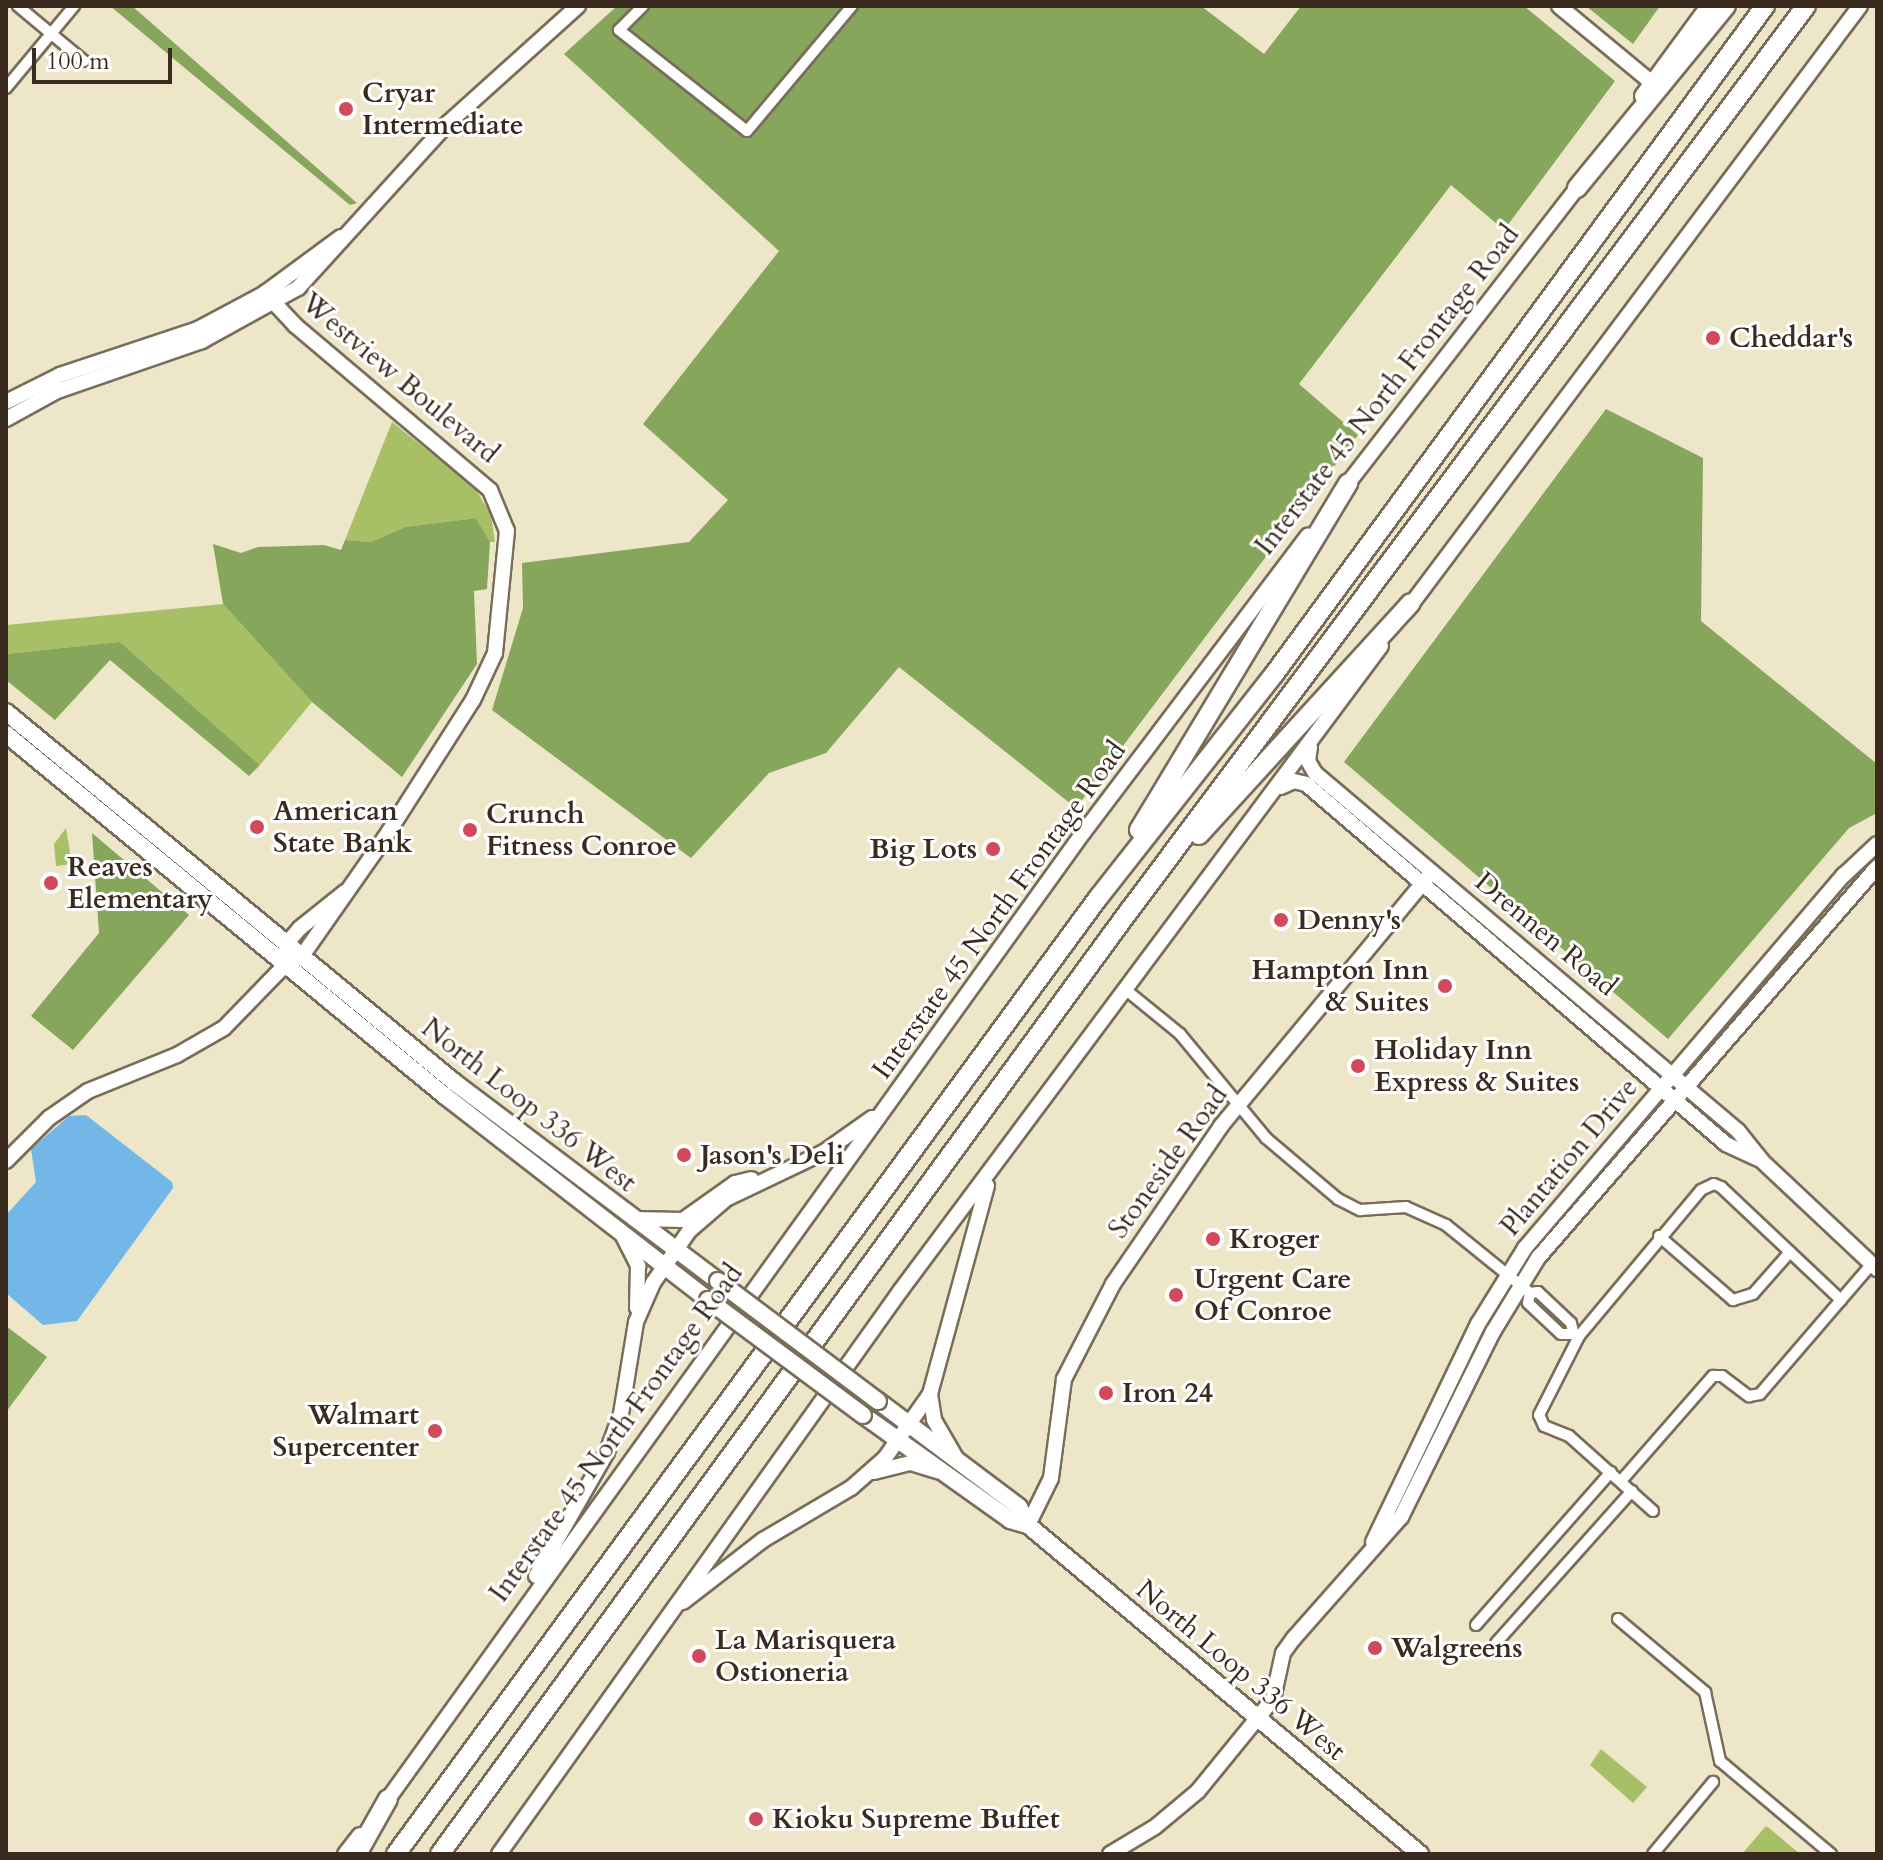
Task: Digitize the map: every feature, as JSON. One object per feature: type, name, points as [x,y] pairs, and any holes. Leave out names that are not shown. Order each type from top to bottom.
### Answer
[{"type":"highway","points":[[1577,188],[1726,6]]},
{"type":"highway","points":[[396,1854],[1098,898],[1275,673],[1765,6]]},
{"type":"highway","points":[[440,1854],[1129,911],[1806,6]]},
{"type":"highway","points":[[1098,898],[1348,483]]},
{"type":"highway","points":[[1129,911],[1411,603]]},
{"type":"highway","points":[[357,1854],[388,1799]]},
{"type":"main road","name":"North Loop 336 West","points":[[6,712],[88,791],[285,965],[663,1267],[940,1472],[1010,1520],[1028,1525]]},
{"type":"main road","name":"North Loop 336 West","points":[[6,734],[88,791],[287,943],[632,1219],[1019,1507],[1028,1525],[1420,1854]]},
{"type":"street","points":[[18,6],[84,61]]},
{"type":"street","points":[[6,88],[74,6]]},
{"type":"street","points":[[6,419],[57,391],[156,351],[198,329],[270,299],[354,228],[448,123],[578,6]]},
{"type":"street","points":[[643,6],[619,30],[747,131],[852,6]]},
{"type":"street","points":[[1559,6],[1652,83]]},
{"type":"street","name":"Interstate 45 North Frontage Road","points":[[345,1854],[388,1799],[507,1626],[891,1103],[1083,833],[1348,483],[1577,188],[1708,6]]},
{"type":"street","points":[[499,1854],[670,1611],[1001,1157],[1311,745],[1411,603],[1860,6]]},
{"type":"street","name":"Westview Boulevard","points":[[6,1161],[49,1118],[88,1091],[177,1055],[224,1028],[285,965],[302,956],[473,700],[495,653],[507,531],[499,503],[479,478],[270,299]]},
{"type":"street","points":[[6,402],[60,375],[156,351]]},
{"type":"street","name":"Drennen Road","points":[[1311,745],[1308,761],[1315,773],[1738,1131],[1762,1161],[1875,1267]]},
{"type":"street","name":"Drennen Road","points":[[1278,788],[1294,781],[1306,784],[1726,1144],[1762,1161]]},
{"type":"street","name":"Plantation Drive","points":[[1370,1550],[1506,1275],[1575,1185],[1673,1076],[1844,875],[1877,844]]},
{"type":"street","name":"Plantation Drive","points":[[1110,1854],[1155,1827],[1198,1791],[1273,1699],[1291,1642],[1401,1517],[1525,1289],[1588,1196],[1877,867]]},
{"type":"street","name":"Stoneside Road","points":[[1028,1525],[1051,1478],[1068,1368],[1113,1284],[1203,1149],[1432,872]]},
{"type":"street","name":"Westview Boulevard","points":[[287,943],[347,890]]},
{"type":"street","points":[[285,965],[287,943]]},
{"type":"street","points":[[1126,990],[1180,1034],[1238,1109],[1338,1199],[1360,1210],[1422,1211],[1525,1289],[1538,1292],[1571,1323],[1576,1334]]},
{"type":"street","points":[[636,1322],[663,1267],[708,1213],[768,1176],[824,1152],[891,1103]]},
{"type":"street","points":[[670,1611],[763,1540],[869,1473],[909,1424],[930,1394],[979,1203],[1001,1157]]},
{"type":"street","points":[[632,1219],[683,1220],[735,1183],[768,1176]]},
{"type":"street","points":[[1653,1511],[1569,1436],[1544,1426],[1539,1415],[1576,1334],[1659,1236],[1701,1190],[1714,1184],[1841,1300]]},
{"type":"street","points":[[507,1626],[607,1452],[621,1414],[636,1322],[638,1266],[621,1233]]},
{"type":"street","points":[[1659,1236],[1733,1300],[1753,1294],[1790,1252]]},
{"type":"street","points":[[1621,1481],[1709,1378],[1722,1376],[1749,1396],[1760,1394],[1841,1300],[1875,1267]]},
{"type":"street","points":[[1525,1289],[1528,1303],[1561,1334],[1576,1334]]},
{"type":"street","points":[[1546,1319],[1555,1308]]},
{"type":"street","points":[[930,1394],[934,1420],[956,1458]]},
{"type":"street","points":[[869,1473],[911,1463],[940,1472]]},
{"type":"street","points":[[1476,1625],[1611,1472]]},
{"type":"street","points":[[1496,1643],[1632,1491]]},
{"type":"street","points":[[1618,1619],[1705,1692],[1720,1761],[1831,1854]]},
{"type":"street","points":[[1653,1854],[1713,1782]]},
{"type":"green space","points":[[110,6],[132,6],[357,203],[350,205]]},
{"type":"green space","points":[[617,6],[1201,6],[1264,54],[1301,6],[1524,6],[1615,81],[1504,230],[1451,185],[1299,384],[1358,435],[1076,808],[899,667],[826,753],[769,773],[691,858],[492,710],[523,608],[522,563],[689,542],[728,500],[643,424],[779,251],[564,54]]},
{"type":"green space","points":[[1586,6],[1660,6],[1633,44]]},
{"type":"green space","points":[[1606,409],[1703,458],[1701,621],[1877,764],[1877,813],[1849,828],[1668,1039],[1344,762]]},
{"type":"green space","points":[[392,422],[475,488],[491,515],[495,542],[490,542],[476,518],[405,527],[371,542],[345,540]]},
{"type":"green space","points":[[476,518],[490,542],[487,589],[474,591],[477,664],[402,777],[312,702],[223,604],[213,544],[241,553],[258,547],[324,545],[341,550],[345,540],[371,542],[405,527]]},
{"type":"green space","points":[[223,604],[312,702],[260,765],[120,642],[6,654],[6,625]]},
{"type":"green space","points":[[120,642],[260,765],[249,776],[110,660],[55,720],[6,680],[6,654]]},
{"type":"green space","points":[[66,828],[72,864],[56,866],[54,844]]},
{"type":"green space","points":[[92,833],[189,915],[73,1050],[31,1016],[99,933]]},
{"type":"green space","points":[[6,1326],[47,1357],[6,1412]]},
{"type":"green space","points":[[1601,1749],[1647,1787],[1633,1803],[1590,1765]]},
{"type":"green space","points":[[1766,1826],[1769,1828],[1800,1854],[1742,1854]]},
{"type":"water","points":[[86,1115],[172,1182],[173,1188],[77,1321],[43,1325],[6,1293],[6,1215],[36,1182],[31,1149],[69,1116]]},
{"type":"place","name":"Cryar Intermediate","points":[[346,109]]},
{"type":"place","name":"Cheddar's","points":[[1713,338]]},
{"type":"place","name":"American State Bank","points":[[257,827]]},
{"type":"place","name":"Crunch Fitness Conroe","points":[[470,830]]},
{"type":"place","name":"Big Lots","points":[[993,849]]},
{"type":"place","name":"Reaves Elementary","points":[[51,883]]},
{"type":"place","name":"Denny's","points":[[1281,920]]},
{"type":"place","name":"Hampton Inn & Suites","points":[[1445,986]]},
{"type":"place","name":"Holiday Inn Express & Suites","points":[[1358,1066]]},
{"type":"place","name":"Jason's Deli","points":[[684,1155]]},
{"type":"place","name":"Kroger","points":[[1213,1239]]},
{"type":"place","name":"Urgent Care Of Conroe","points":[[1176,1295]]},
{"type":"place","name":"Iron 24","points":[[1106,1393]]},
{"type":"place","name":"Walmart Supercenter","points":[[435,1431]]},
{"type":"place","name":"Walgreens","points":[[1375,1648]]},
{"type":"place","name":"La Marisquera Ostioneria","points":[[699,1656]]},
{"type":"place","name":"Kioku Supreme Buffet","points":[[756,1819]]}]
